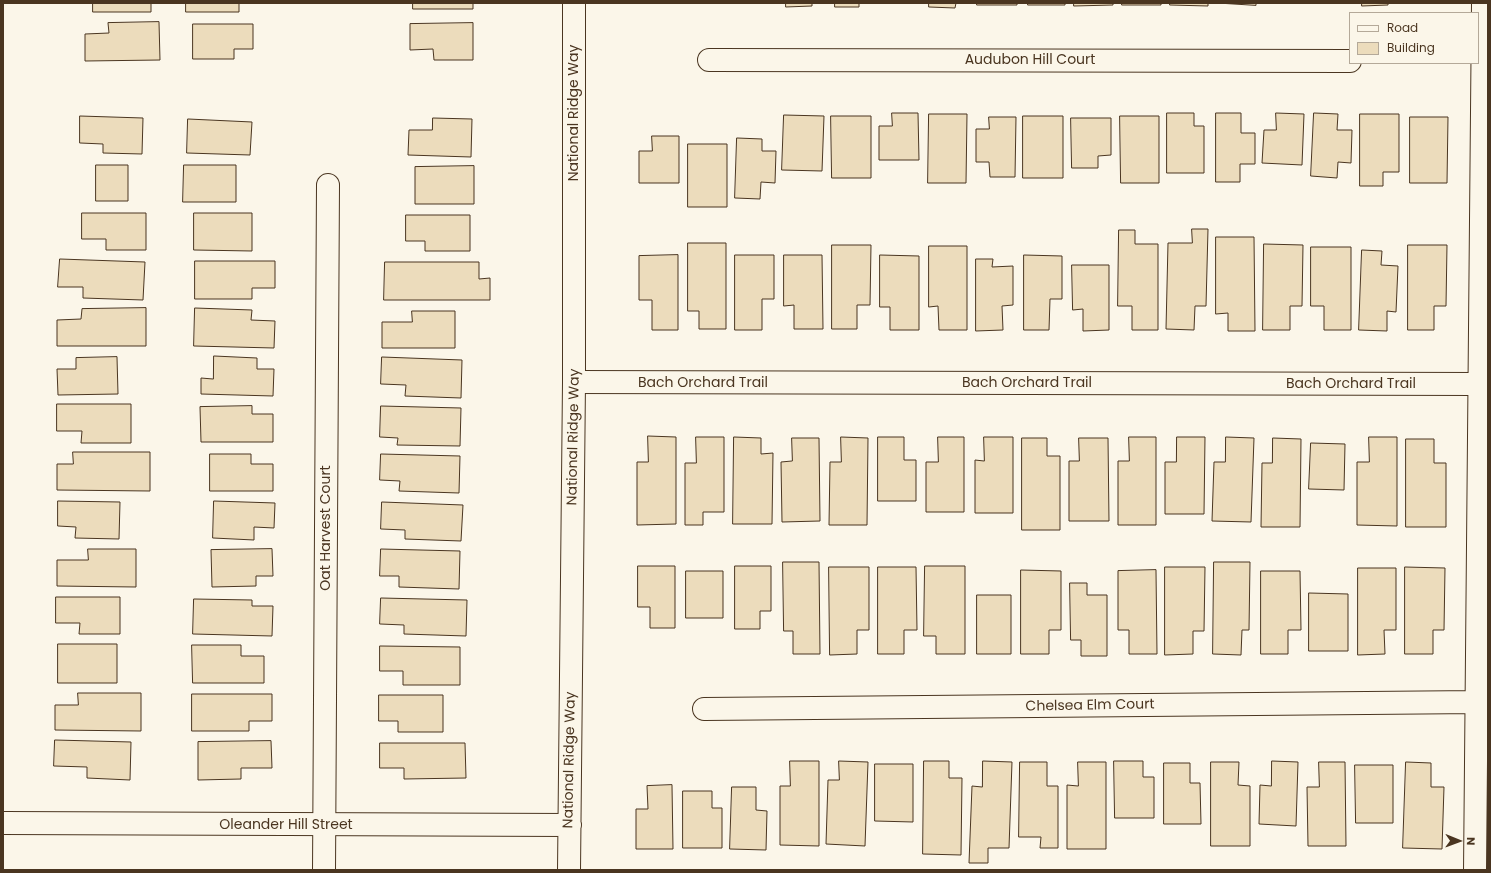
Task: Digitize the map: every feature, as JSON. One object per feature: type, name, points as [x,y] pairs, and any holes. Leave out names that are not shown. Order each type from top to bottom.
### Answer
[{"type":"street","name":"National Ridge Way","points":[[569,870],[574,382],[574,3]]},
{"type":"street","points":[[1475,870],[1480,61],[1483,3]]},
{"type":"street","name":"Audubon Hill Court","points":[[709,60],[1349,61]]},
{"type":"street","name":"Oat Harvest Court","points":[[324,870],[328,185]]},
{"type":"street","name":"Bach Orchard Trail","points":[[574,382],[1479,384]]},
{"type":"street","name":"Chelsea Elm Court","points":[[704,710],[1477,702]]},
{"type":"street","name":"Oleander Hill Street","points":[[3,824],[570,825]]},
{"type":"building","points":[[93,3],[151,3],[151,12],[93,12]]},
{"type":"building","points":[[186,3],[239,3],[239,12],[186,12]]},
{"type":"building","points":[[413,3],[473,3],[473,9],[413,9]]},
{"type":"building","points":[[786,3],[812,3],[812,6],[786,7]]},
{"type":"building","points":[[835,3],[859,3],[859,7],[835,7]]},
{"type":"building","points":[[929,3],[956,3],[955,8],[929,7]]},
{"type":"building","points":[[977,3],[1017,3],[1017,5],[977,5]]},
{"type":"building","points":[[1028,3],[1065,3],[1065,5],[1028,5]]},
{"type":"building","points":[[1074,3],[1113,3],[1113,5],[1074,6]]},
{"type":"building","points":[[1122,3],[1161,3],[1161,5],[1122,5]]},
{"type":"building","points":[[1170,3],[1208,3],[1208,6],[1170,5]]},
{"type":"building","points":[[1218,3],[1256,3],[1256,5]]},
{"type":"building","points":[[1362,3],[1388,3],[1388,5],[1362,6]]},
{"type":"building","points":[[159,22],[160,60],[85,61],[85,34],[109,33],[108,23]]},
{"type":"building","points":[[473,23],[473,60],[434,60],[433,49],[410,50],[410,24]]},
{"type":"building","points":[[193,24],[253,24],[253,49],[234,49],[234,59],[193,59]]},
{"type":"building","points":[[892,113],[918,113],[919,160],[879,160],[879,126],[892,126]]},
{"type":"building","points":[[1167,113],[1194,113],[1194,126],[1204,126],[1204,173],[1167,173]]},
{"type":"building","points":[[1216,113],[1241,113],[1241,133],[1255,133],[1255,164],[1240,164],[1240,182],[1216,182]]},
{"type":"building","points":[[1276,113],[1304,114],[1302,165],[1262,163],[1264,130],[1276,130]]},
{"type":"building","points":[[1314,113],[1338,114],[1337,130],[1352,130],[1351,163],[1338,162],[1337,178],[1311,176]]},
{"type":"building","points":[[929,114],[967,114],[966,183],[928,183]]},
{"type":"building","points":[[1360,114],[1399,114],[1399,172],[1383,172],[1383,186],[1360,186]]},
{"type":"building","points":[[784,115],[824,116],[822,171],[782,170]]},
{"type":"building","points":[[80,116],[143,118],[142,154],[103,153],[103,144],[80,143]]},
{"type":"building","points":[[831,116],[871,116],[871,178],[832,178]]},
{"type":"building","points":[[1023,116],[1063,116],[1063,178],[1023,178]]},
{"type":"building","points":[[1120,116],[1159,116],[1159,183],[1121,183]]},
{"type":"building","points":[[989,117],[1016,117],[1015,177],[990,177],[989,162],[976,162],[976,129],[989,129]]},
{"type":"building","points":[[1410,117],[1448,117],[1447,183],[1410,183]]},
{"type":"building","points":[[433,118],[472,119],[471,157],[408,155],[409,130],[432,130]]},
{"type":"building","points":[[1071,118],[1111,118],[1111,155],[1098,156],[1098,168],[1072,168]]},
{"type":"building","points":[[188,119],[252,122],[250,155],[187,153]]},
{"type":"building","points":[[652,136],[679,136],[679,183],[639,183],[639,151],[652,151]]},
{"type":"building","points":[[737,138],[762,139],[762,151],[776,151],[775,183],[761,182],[760,199],[735,198]]},
{"type":"building","points":[[688,144],[727,144],[727,207],[688,207]]},
{"type":"building","points":[[96,165],[128,165],[128,201],[96,201]]},
{"type":"building","points":[[184,165],[236,165],[236,202],[183,202]]},
{"type":"building","points":[[474,166],[474,204],[415,204],[415,167]]},
{"type":"building","points":[[82,213],[146,213],[146,250],[106,250],[106,239],[82,239]]},
{"type":"building","points":[[194,213],[252,213],[252,251],[194,250]]},
{"type":"building","points":[[406,215],[470,215],[470,251],[425,251],[425,241],[406,241]]},
{"type":"building","points":[[1192,229],[1208,229],[1206,306],[1195,306],[1194,330],[1166,329],[1168,243],[1192,243]]},
{"type":"building","points":[[1119,230],[1135,230],[1135,244],[1158,244],[1158,330],[1132,330],[1132,306],[1118,306]]},
{"type":"building","points":[[1216,237],[1254,237],[1255,331],[1228,331],[1228,313],[1216,314]]},
{"type":"building","points":[[688,243],[726,243],[726,329],[699,329],[699,311],[688,311]]},
{"type":"building","points":[[1264,244],[1303,245],[1302,306],[1290,306],[1290,330],[1263,330]]},
{"type":"building","points":[[832,245],[871,245],[870,305],[857,305],[857,329],[832,329]]},
{"type":"building","points":[[1408,245],[1447,245],[1446,306],[1434,306],[1434,330],[1408,330]]},
{"type":"building","points":[[929,246],[967,246],[967,330],[939,330],[938,306],[929,307]]},
{"type":"building","points":[[1311,247],[1351,247],[1351,330],[1324,330],[1324,306],[1311,306]]},
{"type":"building","points":[[1362,250],[1382,251],[1381,265],[1398,266],[1396,312],[1387,311],[1387,331],[1359,330]]},
{"type":"building","points":[[678,255],[678,330],[652,330],[652,300],[639,300],[639,256]]},
{"type":"building","points":[[735,255],[774,255],[774,299],[762,299],[762,330],[735,330]]},
{"type":"building","points":[[784,255],[822,255],[823,329],[794,329],[794,305],[784,306]]},
{"type":"building","points":[[880,255],[919,256],[919,330],[890,330],[890,307],[880,307]]},
{"type":"building","points":[[1024,255],[1062,256],[1062,299],[1050,299],[1049,330],[1024,330]]},
{"type":"building","points":[[60,259],[145,262],[143,300],[83,298],[83,287],[58,287]]},
{"type":"building","points":[[976,259],[993,259],[992,267],[1013,266],[1013,305],[1002,306],[1003,330],[976,331]]},
{"type":"building","points":[[195,261],[275,261],[275,288],[252,288],[252,299],[195,299]]},
{"type":"building","points":[[385,262],[479,262],[479,279],[490,278],[490,300],[384,300]]},
{"type":"building","points":[[1072,265],[1109,265],[1109,330],[1083,331],[1083,309],[1073,310]]},
{"type":"building","points":[[146,308],[146,346],[57,346],[57,320],[81,319],[82,309]]},
{"type":"building","points":[[195,308],[252,310],[251,320],[275,321],[274,348],[194,346]]},
{"type":"building","points":[[412,311],[455,311],[455,348],[382,348],[382,322],[412,322]]},
{"type":"building","points":[[214,356],[257,358],[257,369],[274,369],[273,396],[201,394],[201,378],[213,379]]},
{"type":"building","points":[[117,357],[118,394],[58,395],[57,369],[76,369],[76,358]]},
{"type":"building","points":[[382,357],[462,360],[461,398],[405,396],[406,385],[381,384]]},
{"type":"building","points":[[57,404],[131,404],[131,443],[81,443],[82,431],[57,431]]},
{"type":"building","points":[[252,406],[252,414],[273,414],[273,442],[201,442],[200,407]]},
{"type":"building","points":[[381,406],[461,408],[460,446],[397,445],[398,438],[380,437]]},
{"type":"building","points":[[648,436],[676,437],[676,524],[637,525],[637,462],[648,462]]},
{"type":"building","points":[[696,437],[724,437],[724,512],[703,512],[703,525],[685,525],[685,463],[696,463]]},
{"type":"building","points":[[734,437],[761,438],[761,454],[773,453],[772,524],[733,524]]},
{"type":"building","points":[[841,437],[868,438],[867,525],[829,525],[830,462],[841,462]]},
{"type":"building","points":[[878,437],[904,437],[904,460],[916,460],[916,501],[878,501]]},
{"type":"building","points":[[938,437],[964,437],[964,512],[926,512],[926,462],[938,462]]},
{"type":"building","points":[[984,437],[1013,437],[1013,513],[975,513],[975,460],[984,461]]},
{"type":"building","points":[[1129,437],[1156,437],[1156,525],[1118,525],[1118,461],[1129,461]]},
{"type":"building","points":[[1177,437],[1205,437],[1204,514],[1165,514],[1165,462],[1176,462]]},
{"type":"building","points":[[1226,437],[1254,438],[1251,522],[1212,521],[1214,462],[1225,462]]},
{"type":"building","points":[[1369,437],[1397,437],[1397,526],[1357,525],[1357,462],[1369,462]]},
{"type":"building","points":[[792,438],[819,438],[820,521],[782,522],[781,462],[792,461]]},
{"type":"building","points":[[1022,438],[1047,438],[1047,456],[1060,456],[1060,530],[1022,530]]},
{"type":"building","points":[[1079,438],[1108,438],[1109,521],[1069,521],[1069,461],[1079,461]]},
{"type":"building","points":[[1273,438],[1301,439],[1300,527],[1261,527],[1262,463],[1272,463]]},
{"type":"building","points":[[1406,439],[1434,439],[1434,463],[1446,463],[1446,527],[1406,527]]},
{"type":"building","points":[[1311,443],[1345,444],[1344,490],[1309,489]]},
{"type":"building","points":[[73,452],[150,452],[150,491],[57,490],[57,464],[73,464]]},
{"type":"building","points":[[210,454],[251,454],[251,464],[273,464],[273,491],[210,491]]},
{"type":"building","points":[[381,454],[460,456],[459,493],[399,491],[400,481],[380,480]]},
{"type":"building","points":[[58,501],[120,502],[119,539],[75,538],[76,527],[58,526]]},
{"type":"building","points":[[214,501],[275,503],[274,528],[254,527],[254,540],[213,538]]},
{"type":"building","points":[[382,502],[463,505],[461,541],[405,539],[405,530],[381,529]]},
{"type":"building","points":[[88,549],[136,549],[136,587],[57,586],[57,560],[88,560]]},
{"type":"building","points":[[272,549],[273,576],[256,576],[256,586],[212,587],[211,550]]},
{"type":"building","points":[[381,549],[460,551],[459,589],[399,587],[399,576],[380,576]]},
{"type":"building","points":[[783,562],[819,562],[820,654],[793,654],[793,631],[784,631]]},
{"type":"building","points":[[1214,562],[1250,562],[1249,630],[1242,630],[1241,655],[1213,654]]},
{"type":"building","points":[[638,566],[675,566],[675,628],[650,628],[650,607],[638,607]]},
{"type":"building","points":[[735,566],[771,566],[771,611],[760,611],[760,629],[735,629]]},
{"type":"building","points":[[925,566],[965,566],[965,654],[936,654],[936,636],[924,636]]},
{"type":"building","points":[[829,567],[869,567],[869,630],[857,630],[857,654],[830,655]]},
{"type":"building","points":[[878,567],[916,567],[917,630],[904,630],[904,654],[878,654]]},
{"type":"building","points":[[1165,567],[1205,567],[1204,631],[1193,631],[1193,654],[1165,655]]},
{"type":"building","points":[[1405,567],[1445,568],[1444,630],[1433,630],[1433,654],[1405,654]]},
{"type":"building","points":[[1358,568],[1396,568],[1396,630],[1384,630],[1385,654],[1358,655]]},
{"type":"building","points":[[1021,570],[1061,571],[1061,630],[1049,630],[1049,654],[1021,654]]},
{"type":"building","points":[[1156,570],[1157,654],[1129,654],[1129,630],[1118,630],[1118,571]]},
{"type":"building","points":[[686,571],[723,571],[723,618],[686,618]]},
{"type":"building","points":[[1261,571],[1300,571],[1301,630],[1288,630],[1288,654],[1261,654]]},
{"type":"building","points":[[1070,583],[1087,583],[1087,595],[1107,595],[1107,656],[1081,656],[1081,640],[1071,640]]},
{"type":"building","points":[[1309,593],[1348,594],[1348,651],[1309,651]]},
{"type":"building","points":[[977,595],[1011,595],[1011,654],[977,654]]},
{"type":"building","points":[[56,597],[120,597],[120,634],[79,634],[80,623],[56,623]]},
{"type":"building","points":[[381,598],[467,600],[466,636],[404,634],[404,625],[380,624]]},
{"type":"building","points":[[194,599],[252,600],[252,606],[273,606],[272,636],[193,634]]},
{"type":"building","points":[[58,644],[117,644],[117,683],[58,683]]},
{"type":"building","points":[[192,645],[241,645],[241,656],[264,656],[264,683],[193,683]]},
{"type":"building","points":[[380,646],[460,647],[460,685],[403,685],[403,671],[380,671]]},
{"type":"building","points":[[78,693],[141,693],[141,731],[55,730],[55,705],[78,705]]},
{"type":"building","points":[[192,694],[272,694],[272,721],[249,721],[249,731],[192,731]]},
{"type":"building","points":[[379,695],[443,695],[443,732],[398,732],[398,721],[379,721]]},
{"type":"building","points":[[55,740],[131,742],[130,780],[87,778],[87,767],[54,766]]},
{"type":"building","points":[[271,741],[272,768],[241,768],[241,779],[198,780],[198,742]]},
{"type":"building","points":[[380,743],[465,743],[466,778],[404,779],[404,768],[380,768]]},
{"type":"building","points":[[790,761],[819,761],[819,846],[780,845],[780,786],[790,786]]},
{"type":"building","points":[[839,761],[868,762],[865,846],[826,844],[828,780],[839,780]]},
{"type":"building","points":[[924,761],[949,761],[949,778],[962,778],[961,855],[923,854]]},
{"type":"building","points":[[983,761],[1012,762],[1009,848],[988,848],[988,863],[969,863],[972,786],[982,787]]},
{"type":"building","points":[[1114,761],[1143,761],[1143,777],[1154,777],[1154,818],[1115,818]]},
{"type":"building","points":[[1272,761],[1298,762],[1296,826],[1259,824],[1260,785],[1271,786]]},
{"type":"building","points":[[1020,762],[1047,762],[1047,786],[1058,786],[1058,848],[1040,848],[1041,837],[1019,837]]},
{"type":"building","points":[[1078,762],[1106,762],[1106,849],[1067,849],[1067,785],[1078,786]]},
{"type":"building","points":[[1211,762],[1239,762],[1238,785],[1250,786],[1250,846],[1211,846]]},
{"type":"building","points":[[1319,762],[1345,762],[1346,846],[1308,846],[1307,787],[1319,787]]},
{"type":"building","points":[[1406,762],[1431,763],[1431,787],[1444,787],[1442,849],[1403,848]]},
{"type":"building","points":[[1164,763],[1190,763],[1190,783],[1200,783],[1201,824],[1164,824]]},
{"type":"building","points":[[875,764],[913,764],[913,822],[875,821]]},
{"type":"building","points":[[1355,765],[1393,765],[1393,823],[1356,823]]},
{"type":"building","points":[[672,785],[673,849],[636,849],[636,809],[648,809],[647,786]]},
{"type":"building","points":[[732,787],[756,787],[756,810],[767,811],[766,850],[730,849]]},
{"type":"building","points":[[683,791],[712,791],[712,808],[722,808],[722,848],[683,848]]}]
